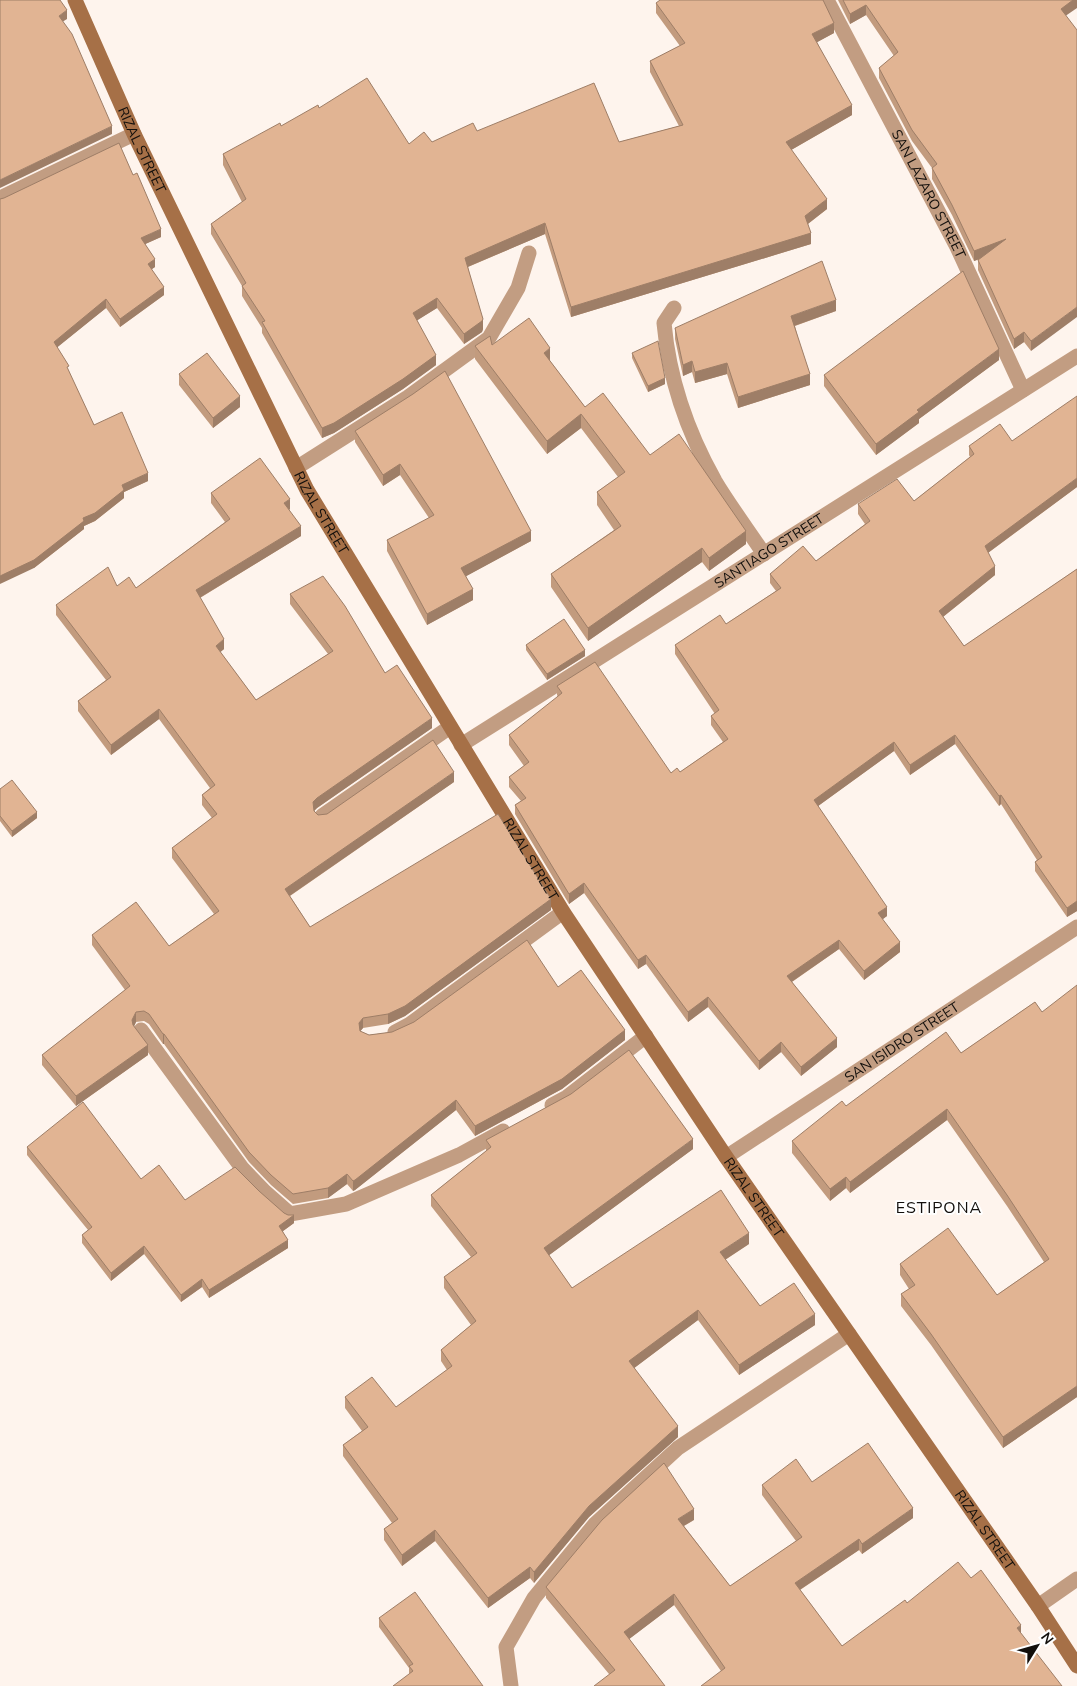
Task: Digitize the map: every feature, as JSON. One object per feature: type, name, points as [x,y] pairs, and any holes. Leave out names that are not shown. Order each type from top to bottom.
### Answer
[{"type":"main road","name":"RIZAL STREET","points":[[75,0],[134,134],[307,490],[562,912],[726,1157],[1038,1606],[1077,1666]]},
{"type":"street","name":"SAN LAZARO STREET","points":[[827,0],[957,247],[1023,390]]},
{"type":"street","points":[[0,198],[134,134]]},
{"type":"street","points":[[296,468],[408,397],[489,338],[518,288],[529,253]]},
{"type":"street","points":[[674,308],[664,322],[666,349],[689,429],[716,482],[764,554]]},
{"type":"street","name":"SANTIAGO STREET","points":[[461,745],[1077,356]]},
{"type":"street","points":[[322,816],[450,727]]},
{"type":"street","points":[[384,1034],[391,1034],[410,1024],[562,912]]},
{"type":"street","name":"SAN ISIDRO STREET","points":[[726,1157],[1077,927]]},
{"type":"street","points":[[141,1030],[242,1168],[290,1214],[346,1204],[459,1155],[517,1124]]},
{"type":"street","points":[[542,1110],[568,1097],[646,1036]]},
{"type":"street","points":[[510,1686],[506,1647],[534,1598],[595,1524],[678,1448],[849,1334]]},
{"type":"street","points":[[1038,1606],[1077,1579]]},
{"type":"building","points":[[0,0],[60,0],[67,10],[59,16],[72,34],[112,126],[0,180]]},
{"type":"building","points":[[660,0],[823,0],[834,23],[812,34],[852,105],[786,142],[827,199],[805,216],[811,233],[571,307],[545,223],[465,258],[482,321],[464,334],[437,298],[413,313],[436,355],[403,379],[334,423],[322,428],[262,322],[265,321],[242,286],[246,283],[211,224],[246,199],[223,154],[280,123],[281,126],[318,105],[319,108],[367,78],[409,144],[424,132],[432,142],[473,123],[477,131],[594,83],[619,142],[683,125],[650,61],[685,43],[656,3]]},
{"type":"building","points":[[843,0],[1073,0],[1061,9],[1077,30],[1077,307],[1031,341],[1024,332],[1014,339],[978,260],[1006,239],[974,251],[932,168],[937,164],[912,130],[879,68],[898,52],[866,5],[850,14]]},
{"type":"building","points":[[119,143],[133,175],[137,173],[161,229],[141,238],[155,259],[148,264],[164,287],[120,319],[106,299],[54,342],[69,366],[67,367],[94,425],[122,412],[148,473],[122,485],[124,490],[95,513],[83,518],[84,521],[34,560],[0,576],[0,199]]},
{"type":"building","points":[[822,261],[836,300],[791,316],[810,374],[738,397],[727,363],[695,372],[692,361],[683,365],[675,328]]},
{"type":"building","points":[[963,271],[999,349],[917,410],[919,412],[876,444],[824,375]]},
{"type":"building","points":[[529,318],[550,348],[544,353],[585,407],[603,393],[650,455],[679,434],[746,531],[709,558],[702,548],[588,628],[551,574],[621,526],[597,492],[625,472],[581,414],[547,441],[475,346],[490,336],[492,345]]},
{"type":"building","points":[[658,341],[665,378],[648,386],[632,353]]},
{"type":"building","points":[[207,353],[240,396],[213,418],[179,374]]},
{"type":"building","points":[[445,371],[531,531],[461,568],[473,589],[427,614],[387,540],[434,515],[400,464],[383,475],[355,431]]},
{"type":"building","points":[[1077,396],[1077,478],[985,546],[995,566],[939,611],[964,646],[1077,569],[1077,901],[1067,908],[1035,862],[1042,857],[1001,795],[999,796],[955,735],[910,765],[894,742],[814,800],[887,907],[878,913],[900,942],[864,971],[839,940],[787,976],[837,1038],[801,1067],[781,1042],[759,1061],[708,997],[688,1012],[646,955],[638,960],[584,883],[569,894],[515,805],[526,798],[509,777],[529,762],[509,735],[562,693],[557,686],[595,662],[671,773],[677,768],[680,772],[728,739],[711,716],[719,710],[675,645],[720,615],[726,624],[781,588],[770,574],[803,546],[816,561],[870,521],[858,504],[897,479],[914,501],[974,454],[969,446],[1000,424],[1012,441]]},
{"type":"building","points":[[260,458],[290,499],[284,503],[301,526],[196,590],[224,639],[216,646],[256,700],[333,651],[290,594],[323,576],[345,606],[385,673],[397,665],[432,718],[317,798],[313,802],[314,811],[318,815],[327,814],[433,740],[454,772],[285,889],[310,927],[498,814],[551,899],[405,1006],[388,1014],[363,1018],[359,1023],[360,1031],[369,1035],[392,1032],[414,1022],[527,940],[558,987],[581,970],[625,1030],[562,1079],[475,1126],[456,1100],[355,1180],[353,1181],[347,1174],[328,1188],[293,1194],[249,1152],[164,1034],[149,1014],[144,1011],[136,1012],[132,1020],[133,1025],[148,1045],[76,1096],[42,1055],[130,986],[92,935],[136,902],[169,946],[219,911],[172,848],[217,814],[202,795],[215,785],[159,709],[111,745],[78,701],[111,677],[56,605],[108,567],[117,586],[129,577],[136,588],[230,519],[211,493]]},
{"type":"building","points":[[564,619],[585,650],[547,674],[526,645]]},
{"type":"building","points":[[12,780],[37,812],[12,831],[0,816],[0,789]]},
{"type":"building","points":[[1077,985],[1077,1386],[1003,1437],[901,1294],[915,1285],[900,1264],[948,1228],[997,1295],[1049,1259],[947,1109],[850,1182],[846,1177],[830,1189],[792,1141],[842,1101],[846,1106],[946,1032],[961,1053],[1035,1002],[1042,1012]]},
{"type":"building","points":[[629,1050],[693,1139],[544,1248],[572,1288],[721,1190],[749,1233],[720,1252],[760,1306],[794,1283],[815,1314],[739,1365],[698,1310],[629,1361],[678,1426],[589,1506],[534,1572],[530,1567],[488,1598],[435,1530],[402,1555],[384,1529],[398,1519],[343,1445],[368,1427],[345,1397],[372,1377],[396,1407],[452,1366],[441,1350],[476,1321],[444,1277],[477,1253],[431,1195],[491,1147],[486,1140],[571,1094]]},
{"type":"building","points":[[83,1102],[141,1179],[159,1165],[185,1200],[235,1167],[284,1213],[294,1215],[279,1226],[288,1240],[209,1290],[202,1279],[181,1295],[144,1246],[111,1273],[82,1235],[92,1227],[27,1147]]},
{"type":"building","points":[[868,1443],[913,1508],[862,1544],[859,1539],[795,1583],[842,1646],[905,1600],[907,1603],[958,1562],[971,1578],[981,1570],[1021,1625],[1017,1628],[1062,1686],[701,1686],[725,1668],[674,1594],[624,1632],[665,1686],[594,1686],[615,1670],[546,1587],[602,1520],[664,1463],[694,1509],[678,1519],[730,1586],[802,1537],[762,1485],[796,1459],[812,1482]]},
{"type":"building","points":[[415,1592],[483,1686],[393,1686],[413,1671],[409,1666],[413,1664],[379,1618]]},
{"type":"district","name":"ESTIPONA","points":[[939,1208]]}]
